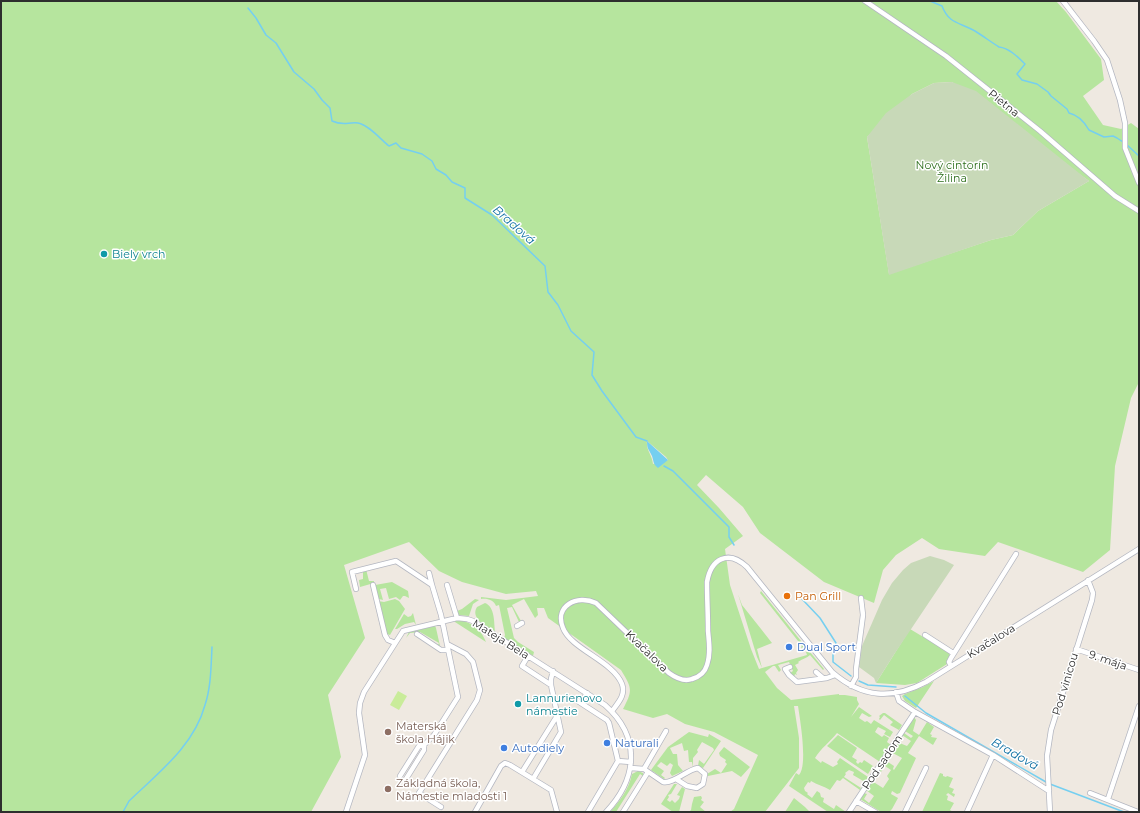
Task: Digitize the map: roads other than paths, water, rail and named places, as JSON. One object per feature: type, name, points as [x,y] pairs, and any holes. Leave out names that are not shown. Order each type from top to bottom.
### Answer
[{"type":"street","name":"Pietna","points":[[864,1],[946,56],[1040,131],[1115,196],[1139,211]]},
{"type":"street","points":[[1063,1],[1107,60],[1120,100],[1125,123],[1125,148],[1139,183]]},
{"type":"street","name":"Kvačalova","points":[[612,711],[622,696],[623,686],[617,674],[571,639],[564,631],[561,619],[567,606],[579,600],[588,600],[596,603],[669,673],[681,679],[689,680],[700,674],[707,665],[709,649],[707,593],[708,578],[711,568],[714,563],[725,558],[737,560],[747,567],[835,675],[851,686],[862,691],[884,694],[918,686],[1139,548]]},
{"type":"street","points":[[950,666],[953,653],[1016,554]]},
{"type":"street","points":[[356,589],[352,572],[396,562],[432,585]]},
{"type":"street","points":[[400,776],[419,746],[424,745],[434,735],[458,697],[442,621],[429,573]]},
{"type":"street","name":"Pod vinicou","points":[[1050,812],[1046,765],[1047,749],[1051,730],[1092,600],[1093,593],[1088,580]]},
{"type":"street","points":[[373,585],[385,635],[388,640],[395,643]]},
{"type":"street","points":[[448,585],[457,618]]},
{"type":"street","points":[[851,686],[857,675],[856,669],[863,615],[861,598]]},
{"type":"street","name":"Mateja Bela","points":[[346,812],[365,755],[359,713],[360,703],[364,692],[402,631],[457,618],[473,621],[605,705],[619,719],[631,748],[631,768],[624,788],[606,812]]},
{"type":"street","points":[[517,626],[522,623]]},
{"type":"street","points":[[417,634],[441,650],[448,650]]},
{"type":"street","points":[[925,635],[953,653]]},
{"type":"street","points":[[441,807],[419,793],[477,700],[480,690],[473,662],[457,648],[447,644]]},
{"type":"street","name":"9. mája","points":[[1076,649],[1139,670]]},
{"type":"street","points":[[528,656],[522,666],[552,685]]},
{"type":"street","points":[[790,667],[784,669],[797,682],[835,675]]},
{"type":"street","points":[[533,779],[561,732],[551,679],[552,671]]},
{"type":"street","points":[[816,672],[823,678]]},
{"type":"street","points":[[896,692],[899,701],[915,712],[993,755],[1049,791]]},
{"type":"street","points":[[581,703],[587,693]]},
{"type":"street","points":[[573,698],[606,718],[609,723],[618,761],[588,812]]},
{"type":"street","points":[[1108,799],[1139,706]]},
{"type":"street","name":"Pod sadom","points":[[849,812],[915,712]]},
{"type":"street","points":[[522,772],[558,716]]},
{"type":"street","points":[[644,769],[666,731]]},
{"type":"street","points":[[406,779],[424,750],[424,745]]},
{"type":"street","points":[[967,812],[993,755]]},
{"type":"street","points":[[618,761],[631,762]]},
{"type":"street","points":[[475,812],[501,766],[505,763],[552,791],[557,812]]},
{"type":"street","points":[[631,768],[644,769],[663,782],[676,779],[692,769],[698,768],[705,774],[703,784],[697,788],[687,786],[676,779]]},
{"type":"street","points":[[905,812],[926,768]]},
{"type":"street","points":[[623,812],[648,772]]},
{"type":"street","points":[[1090,793],[1138,812]]},
{"type":"street","points":[[856,801],[874,812]]},
{"type":"water","points":[[647,441],[668,460],[658,468],[654,464]]},
{"type":"waterway","points":[[930,1],[942,6],[948,16],[955,22],[975,31],[999,47],[1010,51],[1025,64],[1017,74],[1022,80],[1037,84],[1048,92],[1067,109],[1069,113],[1081,120],[1089,130],[1104,137],[1113,136],[1117,138],[1139,156]]},
{"type":"waterway","name":"Bradová","points":[[248,8],[266,35],[276,43],[294,72],[314,89],[330,108],[332,121],[345,124],[362,124],[389,146],[396,143],[401,148],[422,154],[432,161],[436,169],[446,175],[452,182],[465,188],[465,198],[492,215],[545,266],[548,292],[558,305],[571,331],[594,352],[592,375],[636,437],[647,441]]},
{"type":"waterway","points":[[664,466],[673,471],[729,527],[729,537],[734,545]]},
{"type":"waterway","name":"Bradová","points":[[802,599],[820,618],[836,643],[833,652],[833,662],[851,676]]},
{"type":"waterway","points":[[123,812],[129,801],[174,758],[193,733],[200,720],[207,698],[212,647]]},
{"type":"waterway","name":"Bradová","points":[[859,681],[868,685],[896,687]]},
{"type":"waterway","name":"Bradová","points":[[905,696],[926,713],[1046,782]]},
{"type":"waterway","name":"Bradová","points":[[1050,784],[1124,812]]},
{"type":"place","name":"Biely vrch","points":[[104,254]]},
{"type":"place","name":"Pan Grill","points":[[787,596]]},
{"type":"place","name":"Dual Sport","points":[[789,647]]},
{"type":"place","name":"Lannurienovo námestie","points":[[518,704]]},
{"type":"place","name":"Materská škola Hájik","points":[[388,732]]},
{"type":"place","name":"Naturali","points":[[607,743]]},
{"type":"place","name":"Autodiely","points":[[504,748]]},
{"type":"place","name":"Základná škola, Námestie mladosti 1","points":[[388,789]]},
{"type":"park label","name":"Nový cintorín Žilina","points":[[952,171]]}]
